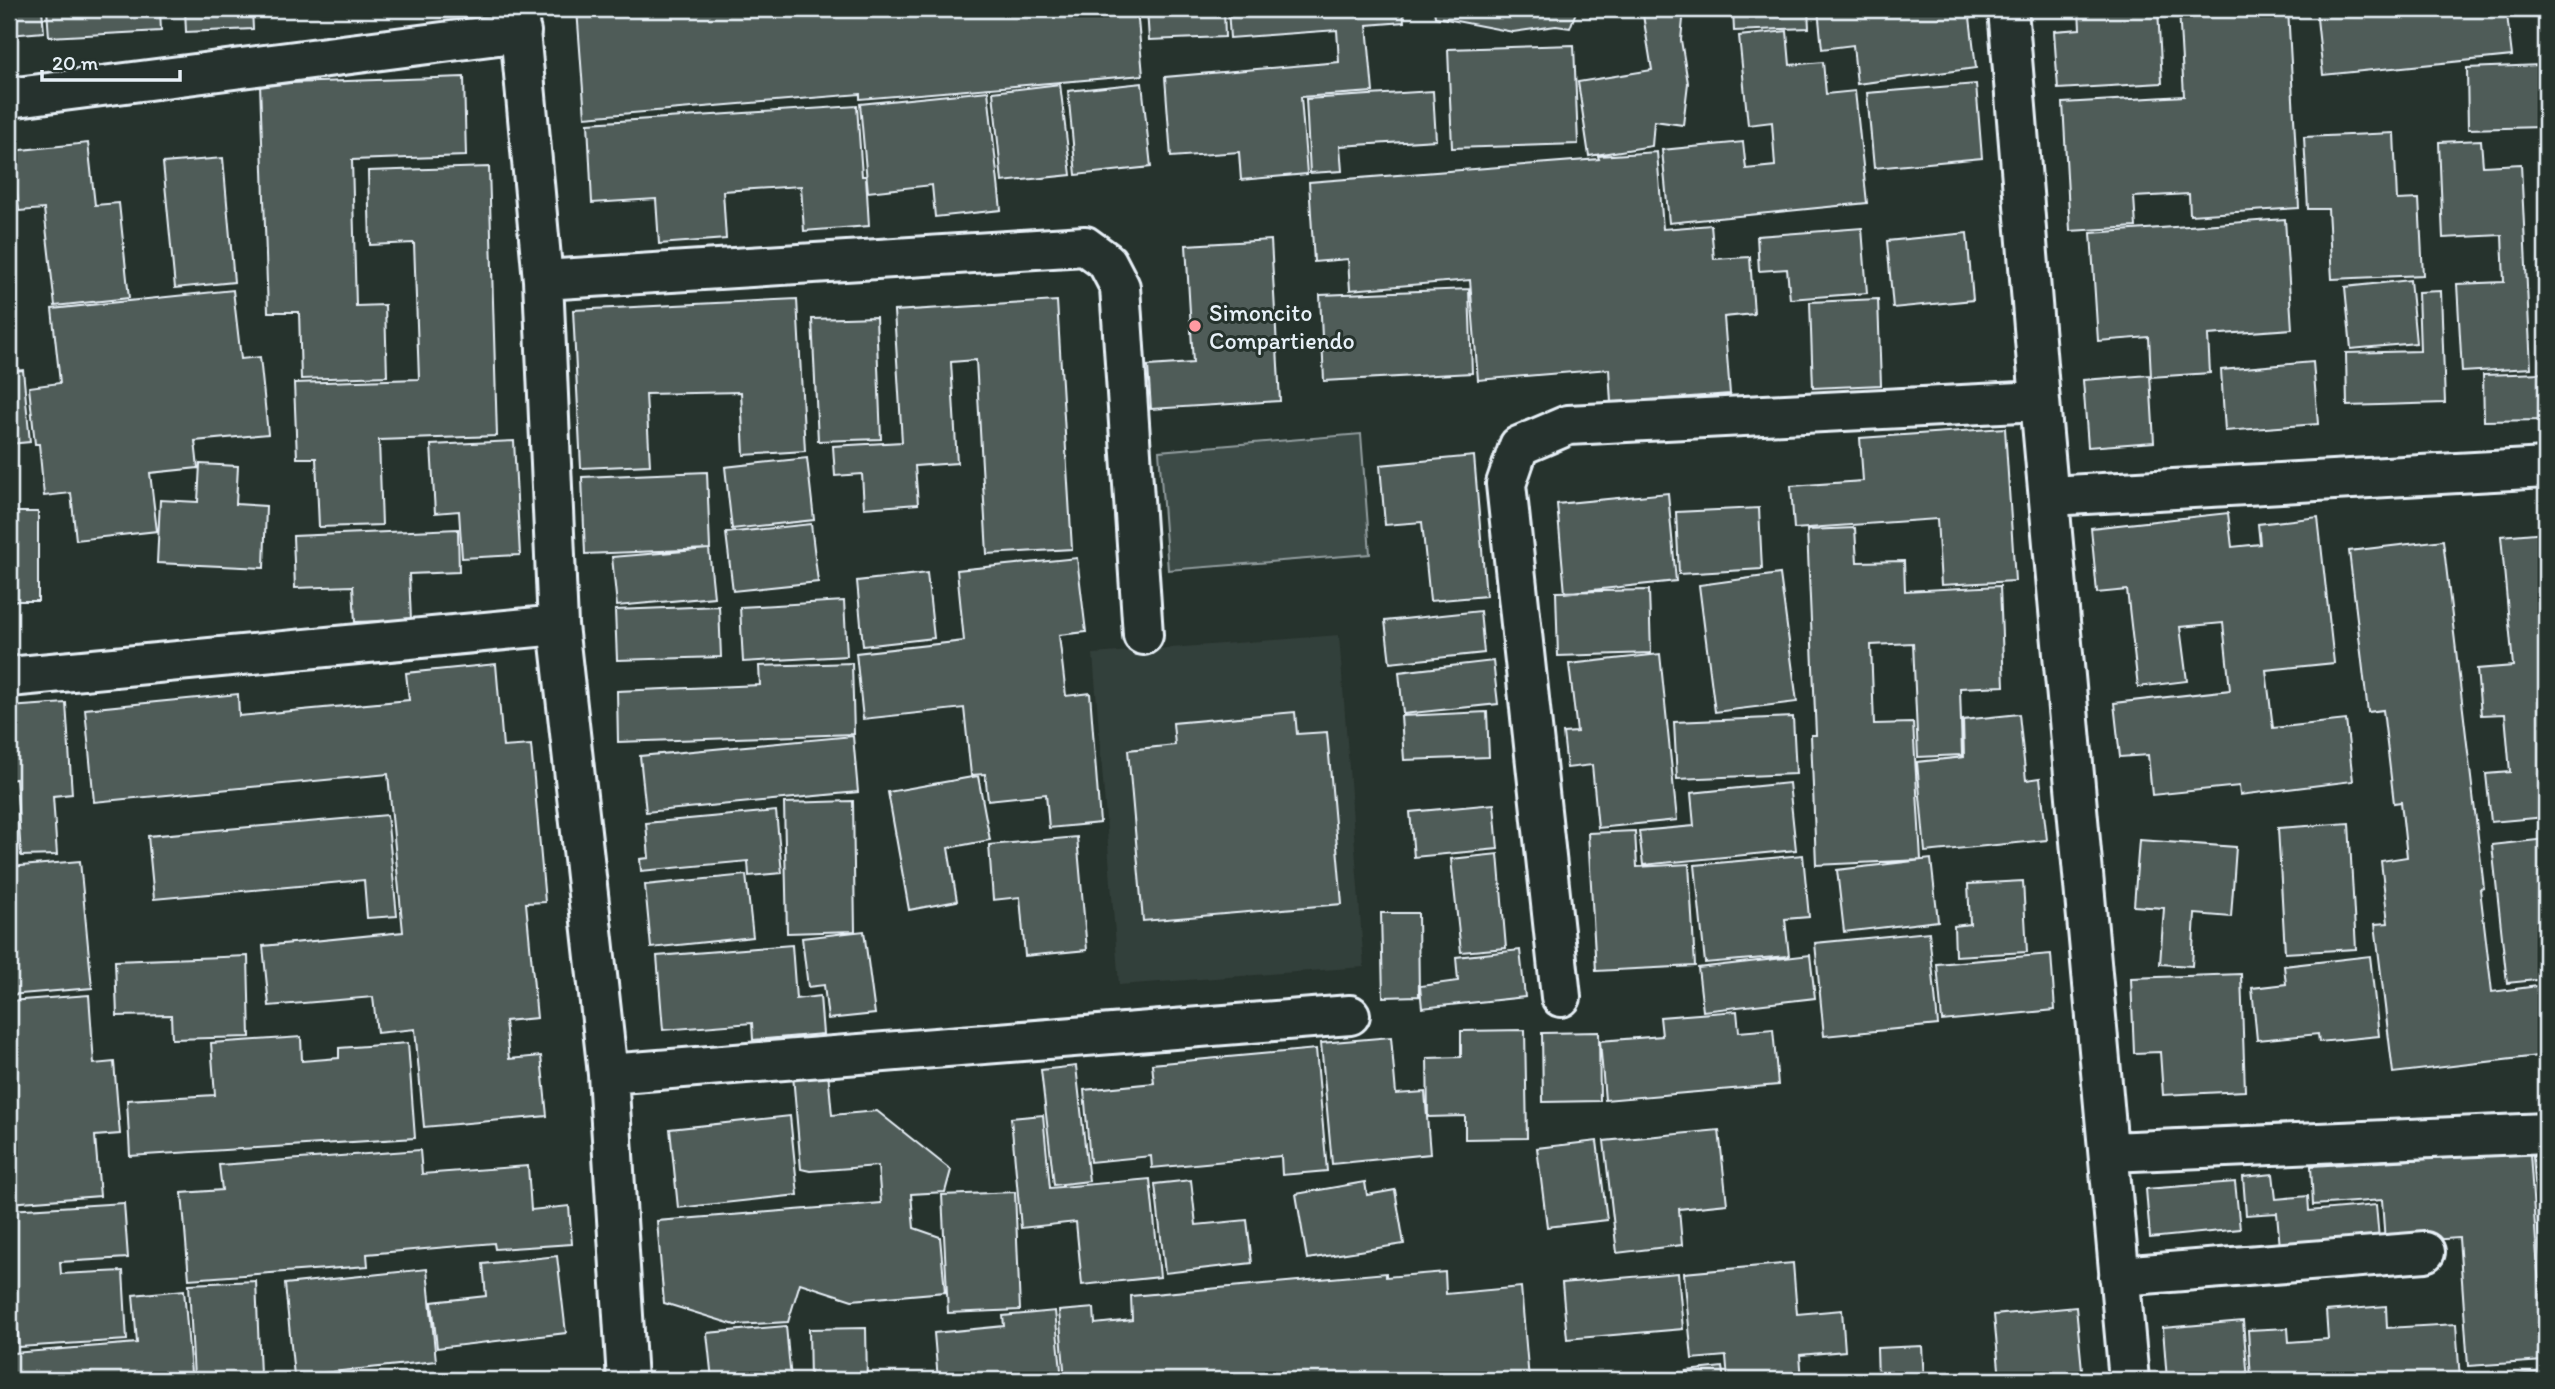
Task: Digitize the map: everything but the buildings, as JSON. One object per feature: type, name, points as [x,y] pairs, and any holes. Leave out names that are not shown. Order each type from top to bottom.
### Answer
[{"type":"street","points":[[2008,9],[2040,401],[2129,1380]]},
{"type":"street","points":[[9,98],[519,20],[542,280],[558,625],[608,1074],[626,1380]]},
{"type":"street","points":[[542,280],[1085,246],[1107,262],[1120,287],[1143,635]]},
{"type":"street","points":[[1561,997],[1506,484],[1519,446],[1568,425],[2040,401]]},
{"type":"street","points":[[2050,496],[2546,468]]},
{"type":"street","points":[[9,677],[558,625]]},
{"type":"street","points":[[608,1074],[1350,1015]]},
{"type":"street","points":[[2110,1152],[2546,1133]]},
{"type":"street","points":[[2119,1276],[2425,1252]]},
{"type":"shaded area","points":[[1361,434],[1370,554],[1168,570],[1159,451]]},
{"type":"shaded area","points":[[1339,635],[1364,967],[1119,985],[1093,654]]},
{"type":"place","name":"Simoncito Compartiendo","points":[[1195,326]]}]
